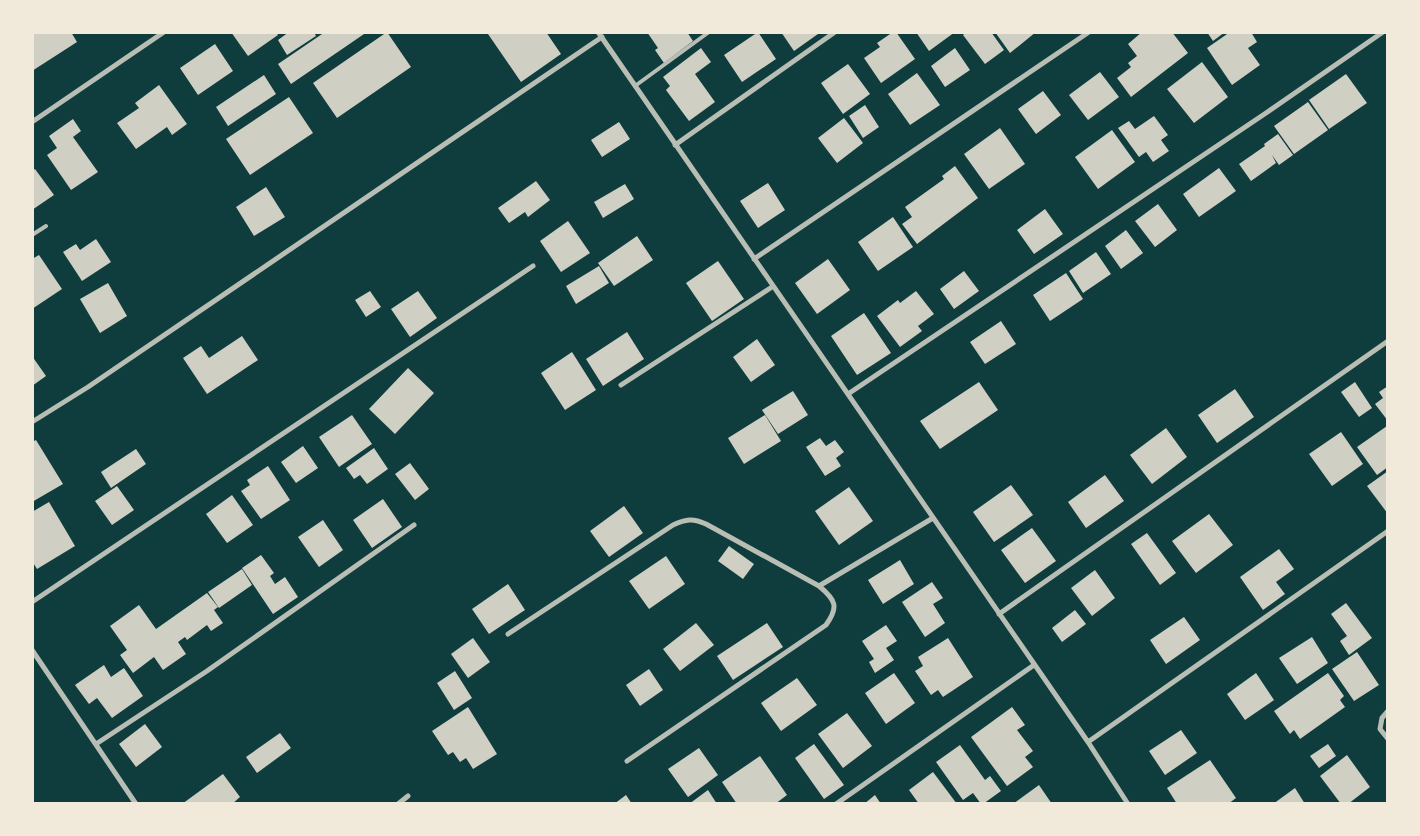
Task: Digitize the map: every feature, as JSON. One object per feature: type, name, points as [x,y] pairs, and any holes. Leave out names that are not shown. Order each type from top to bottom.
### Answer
[{"type":"street","points":[[32,122],[164,32]]},
{"type":"street","points":[[675,145],[834,32]]},
{"type":"street","points":[[754,259],[1089,32]]},
{"type":"street","points":[[848,394],[1266,113],[1383,32]]},
{"type":"street","points":[[32,422],[88,386],[600,35],[772,287],[1088,742],[1127,803]]},
{"type":"street","points":[[32,602],[533,266]]},
{"type":"street","points":[[621,385],[772,287]]},
{"type":"street","points":[[999,614],[1388,341]]},
{"type":"street","points":[[820,586],[933,518]]},
{"type":"street","points":[[508,634],[673,525],[687,519],[698,520],[706,524],[820,586],[831,595],[835,604],[833,616],[826,625],[627,761]]},
{"type":"street","points":[[96,744],[207,671],[414,525]]},
{"type":"street","points":[[1088,742],[1388,531]]},
{"type":"street","points":[[32,650],[136,804]]},
{"type":"street","points":[[836,804],[1034,665]]},
{"type":"street","points":[[1388,711],[1382,718],[1380,728],[1388,739]]},
{"type":"street","points":[[398,804],[408,796]]},
{"type":"lane","points":[[635,86],[709,32]]},
{"type":"lane","points":[[32,235],[46,226]]},
{"type":"building","points":[[71,32],[77,42],[32,71],[32,33]]},
{"type":"building","points":[[231,32],[276,32],[278,35],[248,56]]},
{"type":"building","points":[[289,32],[314,32],[316,36],[287,55],[278,40]]},
{"type":"building","points":[[325,32],[367,32],[291,84],[278,64]]},
{"type":"building","points":[[387,32],[411,67],[337,118],[313,83]]},
{"type":"building","points":[[490,32],[546,32],[561,54],[521,82],[488,34]]},
{"type":"building","points":[[647,32],[687,32],[693,41],[664,63],[655,50],[658,48]]},
{"type":"building","points":[[758,32],[776,59],[742,82],[724,55]]},
{"type":"building","points":[[781,32],[817,32],[818,34],[794,51]]},
{"type":"building","points":[[893,32],[896,32],[915,59],[881,83],[864,58],[880,47],[877,43]]},
{"type":"building","points":[[916,32],[955,32],[929,51]]},
{"type":"building","points":[[966,32],[991,32],[1004,50],[985,64],[963,35]]},
{"type":"building","points":[[995,32],[1036,32],[1010,53]]},
{"type":"building","points":[[1142,32],[1172,32],[1188,53],[1131,97],[1117,78],[1131,67],[1128,63],[1137,56],[1128,44]]},
{"type":"building","points":[[1207,32],[1225,32],[1213,41]]},
{"type":"building","points":[[1230,32],[1251,32],[1257,42],[1248,48],[1260,65],[1232,85],[1207,48]]},
{"type":"building","points":[[215,44],[233,71],[198,95],[180,68]]},
{"type":"building","points":[[701,48],[711,62],[695,74],[715,102],[689,121],[666,90],[670,86],[663,77]]},
{"type":"building","points":[[955,48],[970,70],[945,87],[931,66]]},
{"type":"building","points":[[1202,62],[1228,97],[1194,123],[1167,89]]},
{"type":"building","points":[[848,64],[870,94],[843,114],[821,83]]},
{"type":"building","points":[[1100,72],[1119,97],[1088,120],[1069,95]]},
{"type":"building","points":[[917,73],[940,105],[910,125],[888,94]]},
{"type":"building","points":[[1346,74],[1367,103],[1329,129],[1309,100]]},
{"type":"building","points":[[264,75],[276,94],[228,126],[216,107]]},
{"type":"building","points":[[159,85],[187,124],[172,135],[167,127],[136,149],[117,123],[139,108],[135,103]]},
{"type":"building","points":[[1043,91],[1061,115],[1036,134],[1018,109]]},
{"type":"building","points":[[289,97],[313,133],[250,175],[226,139]]},
{"type":"building","points":[[1308,102],[1328,130],[1294,154],[1274,126]]},
{"type":"building","points":[[865,105],[879,127],[863,138],[849,116]]},
{"type":"building","points":[[1154,116],[1168,135],[1161,140],[1169,151],[1153,162],[1146,152],[1139,157],[1118,128],[1129,121],[1135,129]]},
{"type":"building","points":[[844,118],[863,143],[837,163],[818,138]]},
{"type":"building","points":[[73,119],[81,131],[73,137],[98,172],[71,190],[47,155],[57,148],[49,136]]},
{"type":"building","points":[[619,122],[630,139],[602,157],[591,140]]},
{"type":"building","points":[[1000,128],[1025,164],[989,189],[964,154]]},
{"type":"building","points":[[1112,130],[1135,162],[1098,189],[1075,157]]},
{"type":"building","points":[[1278,134],[1293,155],[1279,165],[1272,155],[1276,163],[1251,181],[1239,164],[1265,146],[1264,144]]},
{"type":"building","points":[[955,166],[978,198],[917,244],[902,224],[912,217],[905,207],[944,179],[942,176]]},
{"type":"building","points":[[1219,168],[1236,191],[1199,217],[1183,194]]},
{"type":"building","points":[[35,169],[54,195],[32,210],[32,171]]},
{"type":"building","points":[[536,181],[550,200],[528,217],[525,212],[509,223],[498,208]]},
{"type":"building","points":[[768,183],[785,210],[758,228],[740,201]]},
{"type":"building","points":[[625,184],[634,199],[603,218],[594,202]]},
{"type":"building","points":[[266,187],[285,217],[254,236],[236,207]]},
{"type":"building","points":[[1158,204],[1177,230],[1155,247],[1135,221]]},
{"type":"building","points":[[1045,209],[1063,234],[1034,254],[1017,230]]},
{"type":"building","points":[[893,217],[913,247],[878,271],[858,242]]},
{"type":"building","points":[[568,221],[590,253],[561,272],[540,241]]},
{"type":"building","points":[[1126,230],[1143,253],[1121,269],[1105,246]]},
{"type":"building","points":[[637,236],[653,260],[614,286],[598,263]]},
{"type":"building","points":[[96,239],[111,262],[82,281],[63,252],[76,244],[80,250]]},
{"type":"building","points":[[1096,252],[1111,274],[1083,293],[1069,271]]},
{"type":"building","points":[[39,255],[62,289],[32,309],[32,259]]},
{"type":"building","points":[[828,259],[850,290],[817,314],[795,283]]},
{"type":"building","points":[[718,261],[744,299],[712,321],[686,283]]},
{"type":"building","points":[[599,266],[609,283],[576,304],[566,286]]},
{"type":"building","points":[[964,271],[979,291],[954,309],[940,289]]},
{"type":"building","points":[[1066,273],[1083,299],[1050,321],[1033,295]]},
{"type":"building","points":[[108,283],[127,316],[100,333],[80,299]]},
{"type":"building","points":[[370,291],[381,307],[366,317],[355,300]]},
{"type":"building","points":[[418,291],[437,318],[410,337],[391,309]]},
{"type":"building","points":[[916,291],[934,314],[918,326],[922,331],[900,347],[877,316],[898,300],[900,303]]},
{"type":"building","points":[[864,313],[891,353],[857,375],[831,336]]},
{"type":"building","points":[[1001,321],[1016,344],[985,364],[970,342]]},
{"type":"building","points":[[627,332],[644,359],[603,386],[586,359]]},
{"type":"building","points":[[242,336],[258,360],[207,394],[183,358],[201,346],[209,358]]},
{"type":"building","points":[[757,339],[775,365],[751,382],[733,357]]},
{"type":"building","points":[[572,352],[596,390],[565,410],[541,373]]},
{"type":"building","points":[[32,356],[46,376],[32,386]]},
{"type":"building","points":[[408,368],[434,393],[395,434],[369,409]]},
{"type":"building","points":[[979,382],[998,410],[940,449],[920,421]]},
{"type":"building","points":[[1355,382],[1372,408],[1359,417],[1341,392]]},
{"type":"building","points":[[1388,386],[1388,421],[1375,404],[1383,398],[1379,392]]},
{"type":"building","points":[[1235,389],[1254,417],[1217,443],[1198,415]]},
{"type":"building","points":[[793,391],[808,415],[778,434],[762,410]]},
{"type":"building","points":[[352,415],[372,444],[339,467],[319,437]]},
{"type":"building","points":[[765,415],[781,441],[744,464],[728,438]]},
{"type":"building","points":[[1387,426],[1388,467],[1377,475],[1357,447]]},
{"type":"building","points":[[1166,428],[1187,457],[1152,484],[1130,455]]},
{"type":"building","points":[[1341,432],[1363,464],[1332,486],[1309,454]]},
{"type":"building","points":[[820,438],[826,446],[835,440],[844,452],[836,458],[841,466],[825,476],[806,447]]},
{"type":"building","points":[[36,440],[63,484],[32,502],[32,442]]},
{"type":"building","points":[[303,446],[318,468],[296,483],[281,462]]},
{"type":"building","points":[[374,448],[388,469],[367,484],[360,475],[354,479],[346,468]]},
{"type":"building","points":[[136,449],[146,464],[111,488],[101,472]]},
{"type":"building","points":[[410,463],[429,489],[415,500],[395,474]]},
{"type":"building","points":[[268,466],[290,500],[261,519],[241,491],[250,485],[247,480]]},
{"type":"building","points":[[1388,471],[1388,514],[1367,486]]},
{"type":"building","points":[[1105,475],[1124,501],[1086,528],[1068,502]]},
{"type":"building","points":[[1011,485],[1033,515],[994,542],[973,512]]},
{"type":"building","points":[[117,486],[134,510],[112,525],[95,501]]},
{"type":"building","points":[[849,487],[873,521],[839,545],[815,511]]},
{"type":"building","points":[[232,495],[253,525],[227,543],[206,514]]},
{"type":"building","points":[[383,499],[402,527],[372,548],[353,520]]},
{"type":"building","points":[[49,502],[75,546],[37,569],[32,561],[32,512]]},
{"type":"building","points":[[624,506],[643,533],[609,557],[590,531]]},
{"type":"building","points":[[1209,514],[1233,545],[1196,573],[1172,541]]},
{"type":"building","points":[[323,520],[343,550],[319,567],[298,537]]},
{"type":"building","points":[[1032,528],[1056,561],[1025,583],[1001,550]]},
{"type":"building","points":[[1147,533],[1176,573],[1160,585],[1131,544]]},
{"type":"building","points":[[729,546],[754,564],[743,579],[718,561]]},
{"type":"building","points":[[1279,549],[1294,569],[1276,582],[1285,594],[1263,610],[1240,577]]},
{"type":"building","points":[[261,555],[274,573],[270,576],[275,584],[285,577],[298,597],[273,614],[242,568]]},
{"type":"building","points":[[666,556],[685,584],[649,609],[629,581]]},
{"type":"building","points":[[900,560],[914,584],[883,604],[868,580]]},
{"type":"building","points":[[242,569],[252,585],[219,608],[208,592]]},
{"type":"building","points":[[1095,570],[1115,598],[1092,616],[1071,588]]},
{"type":"building","points":[[932,582],[943,598],[933,604],[945,623],[925,637],[902,602]]},
{"type":"building","points":[[508,584],[525,610],[489,634],[472,609]]},
{"type":"building","points":[[207,593],[218,607],[214,610],[223,623],[211,631],[207,625],[187,640],[185,637],[178,642],[186,654],[163,670],[154,657],[133,673],[120,655],[127,650],[110,626],[139,605],[156,629]]},
{"type":"building","points":[[1346,603],[1372,638],[1349,655],[1340,641],[1347,636],[1331,614]]},
{"type":"building","points":[[1075,610],[1086,624],[1062,642],[1052,628]]},
{"type":"building","points":[[1184,617],[1200,640],[1166,664],[1150,640]]},
{"type":"building","points":[[696,623],[714,645],[680,671],[663,649]]},
{"type":"building","points":[[767,623],[783,647],[733,680],[717,656]]},
{"type":"building","points":[[886,625],[897,641],[886,648],[894,660],[875,673],[869,662],[874,659],[862,641]]},
{"type":"building","points":[[1312,637],[1328,663],[1297,684],[1279,658]]},
{"type":"building","points":[[473,638],[490,662],[468,678],[451,654]]},
{"type":"building","points":[[948,638],[973,677],[943,697],[938,690],[931,695],[915,671],[923,666],[918,657]]},
{"type":"building","points":[[1357,652],[1379,685],[1354,701],[1332,669]]},
{"type":"building","points":[[104,665],[111,677],[124,668],[143,696],[112,718],[97,698],[89,704],[75,685]]},
{"type":"building","points":[[649,669],[663,690],[640,706],[626,685]]},
{"type":"building","points":[[455,671],[472,698],[454,710],[437,683]]},
{"type":"building","points":[[894,673],[915,703],[886,724],[865,693]]},
{"type":"building","points":[[1256,673],[1274,700],[1245,720],[1227,694]]},
{"type":"building","points":[[1328,673],[1344,696],[1340,700],[1345,707],[1300,739],[1294,730],[1290,734],[1274,711]]},
{"type":"building","points":[[797,678],[817,705],[781,731],[761,703]]},
{"type":"building","points":[[468,707],[497,754],[473,769],[466,758],[460,762],[453,752],[448,755],[432,731]]},
{"type":"building","points":[[1012,707],[1025,725],[1017,730],[1033,751],[1025,757],[1033,767],[1007,786],[971,737]]},
{"type":"building","points":[[847,713],[872,746],[843,768],[818,734]]},
{"type":"building","points":[[145,724],[162,747],[136,767],[119,744]]},
{"type":"building","points":[[1181,730],[1197,753],[1165,775],[1149,751]]},
{"type":"building","points":[[280,733],[291,748],[257,773],[246,757]]},
{"type":"building","points":[[814,744],[844,785],[824,799],[795,758]]},
{"type":"building","points":[[1328,744],[1336,756],[1319,768],[1310,756]]},
{"type":"building","points":[[960,745],[985,780],[990,776],[1001,791],[983,804],[973,793],[963,800],[936,762]]},
{"type":"building","points":[[699,748],[718,775],[688,797],[668,769]]},
{"type":"building","points":[[1347,755],[1370,787],[1348,804],[1341,804],[1320,776]]},
{"type":"building","points":[[760,756],[787,795],[775,804],[737,804],[722,782]]},
{"type":"building","points":[[1210,760],[1236,798],[1228,804],[1177,804],[1167,788]]},
{"type":"building","points":[[933,772],[957,804],[919,804],[909,790]]},
{"type":"building","points":[[223,774],[240,797],[232,804],[182,804]]},
{"type":"building","points":[[1039,785],[1052,804],[1013,804]]},
{"type":"building","points":[[1295,788],[1305,804],[1273,804]]},
{"type":"building","points":[[708,790],[717,804],[689,804]]},
{"type":"building","points":[[626,795],[632,804],[614,804]]},
{"type":"building","points":[[875,795],[881,804],[864,804]]}]
